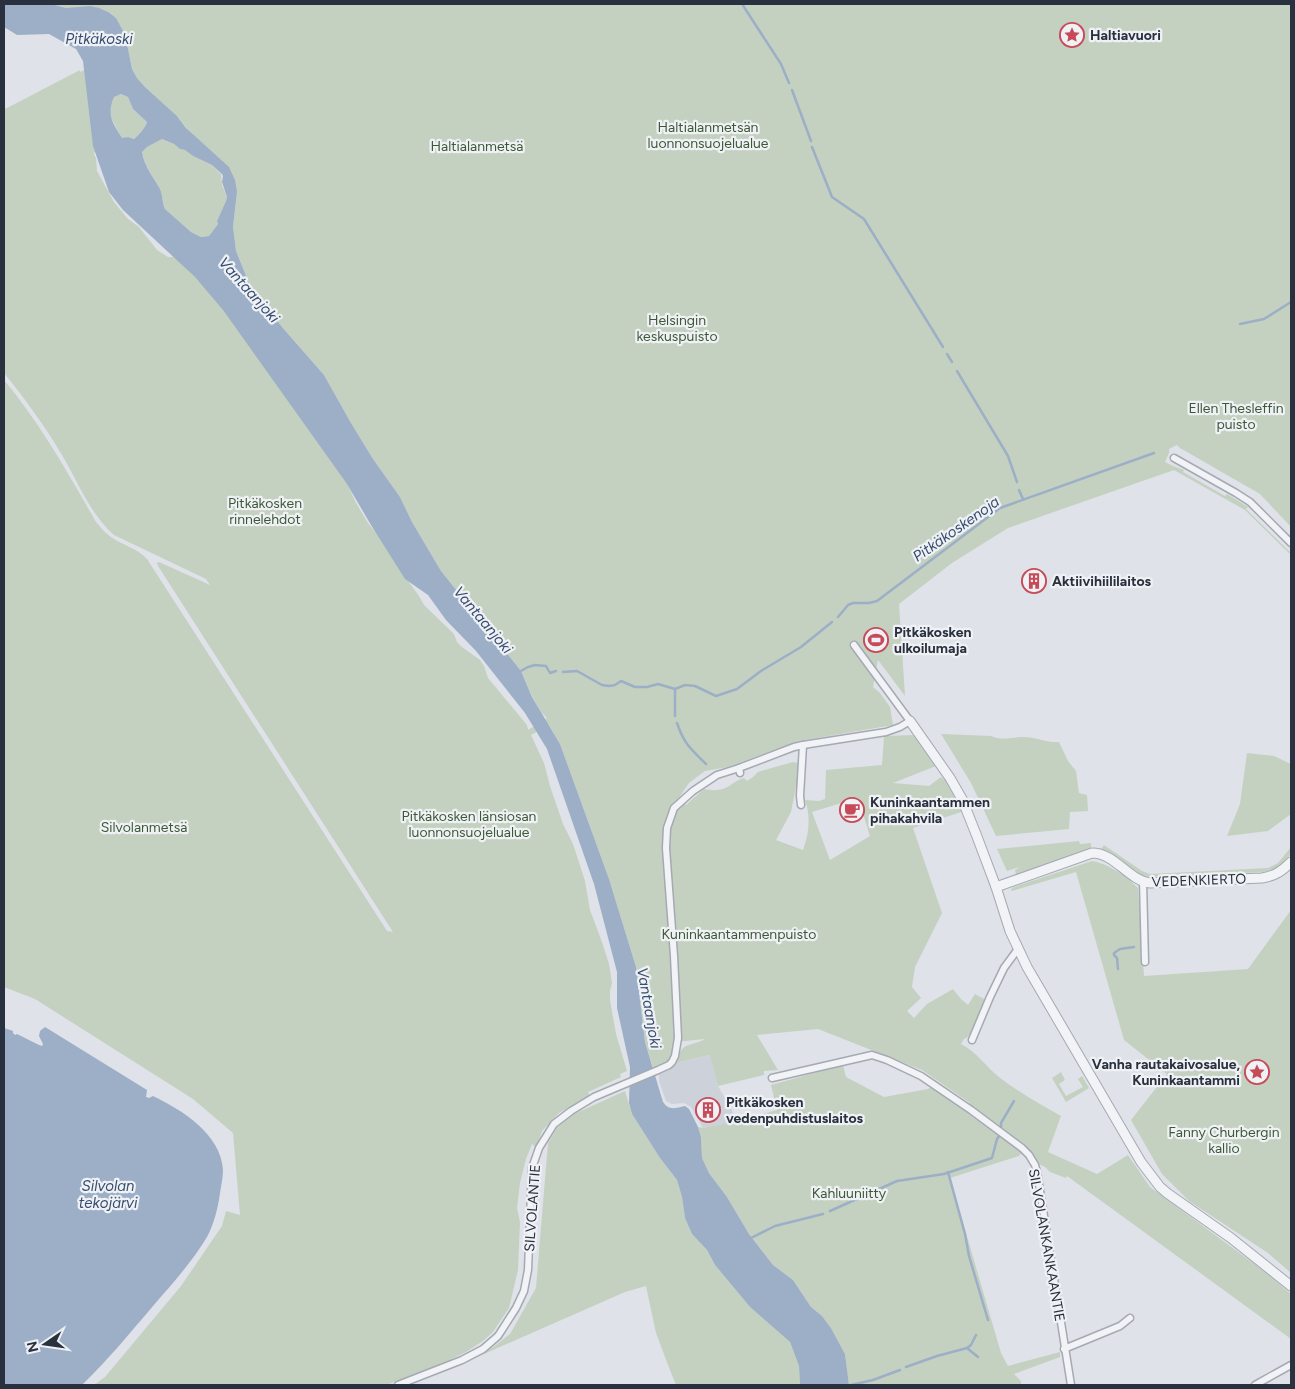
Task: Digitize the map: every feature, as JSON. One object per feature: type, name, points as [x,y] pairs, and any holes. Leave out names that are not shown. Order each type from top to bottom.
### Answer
[{"type":"street","points":[[1174,458],[1250,502],[1291,543]]},
{"type":"street","points":[[854,645],[950,778],[962,799],[1018,949],[1141,1162],[1167,1193],[1231,1238],[1291,1286]]},
{"type":"street","name":"SILVOLANTIE","points":[[398,1385],[462,1360],[498,1336],[506,1325],[524,1291],[528,1270],[532,1168],[539,1148],[548,1132],[562,1117],[594,1097],[658,1070],[672,1062],[675,1056],[678,1038],[666,848],[667,828],[674,808],[693,791],[717,775],[740,770],[803,745],[886,732],[910,721]]},
{"type":"street","points":[[802,805],[800,796],[803,745]]},
{"type":"street","name":"VEDENKIERTO","points":[[996,887],[1095,853],[1107,856],[1143,882],[1270,877],[1291,862]]},
{"type":"street","points":[[1143,882],[1145,962]]},
{"type":"street","points":[[973,1042],[990,996],[1004,968],[1018,949]]},
{"type":"street","name":"SILVOLANKANKAANTIE","points":[[772,1078],[872,1055],[888,1060],[921,1076],[1022,1148],[1029,1156],[1037,1172],[1071,1385]]},
{"type":"street","points":[[1064,1349],[1120,1326],[1130,1318]]},
{"type":"street","points":[[1255,1385],[1291,1365]]},
{"type":"shaded area","points":[[711,1055],[718,1086],[738,1121],[703,1128],[691,1107],[684,1103],[672,1104],[666,1101],[659,1081],[659,1073],[675,1063]]},
{"type":"green space","points":[[51,4],[1291,4],[1291,527],[1260,494],[1177,445],[1169,449],[1165,462],[1184,470],[1183,472],[1248,507],[1246,509],[1291,555],[1245,510],[1174,470],[1008,528],[952,563],[899,604],[905,696],[878,660],[873,687],[890,707],[893,725],[799,741],[728,767],[705,771],[689,783],[680,796],[686,805],[704,789],[722,789],[744,778],[747,781],[758,772],[793,762],[799,763],[800,767],[791,812],[776,840],[803,850],[808,825],[805,800],[819,801],[825,799],[826,770],[882,765],[884,736],[913,735],[936,766],[893,783],[929,786],[941,777],[951,786],[964,811],[913,828],[942,913],[915,967],[912,987],[921,998],[907,1011],[914,1018],[927,1004],[953,989],[968,1005],[975,994],[986,1000],[974,1028],[961,1044],[972,1051],[1006,1082],[1029,1098],[1061,1116],[1048,1152],[1097,1174],[1128,1155],[1150,1187],[1264,1271],[1291,1294],[1291,1339],[1067,1176],[1066,1178],[1050,1172],[1039,1164],[1026,1147],[968,1105],[970,1103],[922,1070],[818,1029],[757,1035],[778,1070],[764,1071],[764,1075],[718,1086],[710,1055],[675,1063],[684,1047],[705,1039],[675,1042],[670,1060],[665,1064],[653,1067],[645,1042],[636,967],[609,879],[560,744],[549,725],[531,735],[544,763],[563,824],[573,844],[585,881],[590,910],[609,964],[612,983],[610,1000],[616,1034],[627,1071],[620,1074],[621,1077],[588,1092],[590,1096],[559,1113],[542,1131],[536,1148],[532,1144],[520,1183],[517,1208],[520,1222],[518,1270],[509,1308],[493,1332],[466,1352],[437,1366],[386,1385],[94,1385],[105,1377],[181,1286],[222,1226],[226,1211],[240,1215],[233,1133],[193,1099],[35,999],[4,987],[4,380],[42,431],[96,522],[115,540],[139,552],[147,559],[387,931],[393,932],[157,563],[159,562],[210,585],[206,579],[114,535],[106,527],[91,508],[49,434],[4,373],[4,109],[80,70],[80,72],[89,68],[94,154],[97,171],[114,202],[128,219],[139,227],[157,250],[168,257],[176,257],[214,297],[345,478],[355,501],[368,523],[387,546],[424,605],[454,634],[457,642],[462,647],[480,660],[488,678],[527,725],[528,730],[547,718],[541,712],[532,696],[521,671],[441,571],[412,522],[400,497],[373,459],[324,375],[282,327],[249,283],[236,251],[233,227],[237,192],[177,116],[137,78],[132,69],[125,34],[116,18],[111,13],[66,8]],"holes":[[[858,798],[870,836],[830,860],[812,812]]]},
{"type":"green space","points":[[121,94],[128,97],[133,109],[147,122],[134,139],[128,137],[122,139],[111,117],[109,108],[114,97]]},
{"type":"green space","points":[[162,139],[212,165],[221,174],[222,185],[227,197],[217,221],[218,224],[209,236],[201,237],[191,232],[165,209],[160,189],[147,167],[142,152]]},
{"type":"green space","points":[[941,734],[991,736],[1003,739],[1028,737],[1059,742],[1068,761],[1076,771],[1079,793],[1087,795],[1088,811],[1070,812],[1069,829],[996,836],[971,783]]},
{"type":"green space","points":[[1247,753],[1274,756],[1291,764],[1291,814],[1268,831],[1227,836],[1240,804]]},
{"type":"green space","points":[[1079,841],[1080,844],[1091,843],[1091,848],[1016,875],[1015,870],[1020,867],[1007,871],[997,849]]},
{"type":"green space","points":[[1104,845],[1142,871],[1150,874],[1268,868],[1278,863],[1291,847],[1291,854],[1279,867],[1263,872],[1150,877],[1142,875],[1101,849]]},
{"type":"green space","name":"Fanny Churbergin kallio","points":[[1092,861],[1117,871],[1138,888],[1144,976],[1248,969],[1291,910],[1291,1273],[1268,1253],[1189,1201],[1162,1174],[1131,1120],[1167,1074],[1124,1040],[1076,872],[1012,891],[1011,889]]},
{"type":"green space","name":"Kahluuniitty","points":[[843,1065],[846,1077],[884,1097],[931,1087],[984,1123],[1022,1152],[1019,1156],[950,1178],[1001,1353],[1008,1366],[1060,1352],[1060,1357],[1014,1374],[1021,1381],[1021,1385],[849,1385],[845,1354],[831,1328],[822,1316],[811,1307],[793,1280],[773,1265],[749,1234],[727,1197],[709,1173],[702,1158],[701,1137],[698,1127],[703,1128],[738,1121],[777,1110],[771,1085]]},
{"type":"green space","points":[[1061,1072],[1065,1080],[1059,1084],[1066,1096],[1083,1087],[1078,1079],[1082,1076],[1089,1088],[1066,1102],[1052,1078]]},
{"type":"green space","points":[[625,1091],[632,1114],[660,1158],[677,1180],[685,1218],[692,1234],[707,1250],[715,1265],[750,1307],[790,1342],[799,1366],[800,1385],[676,1385],[656,1333],[646,1286],[625,1292],[475,1358],[510,1334],[536,1288],[548,1143],[563,1119]]},
{"type":"water","name":"Pitkäkoski","points":[[4,4],[51,4],[66,8],[90,6],[110,13],[116,18],[125,34],[132,69],[137,78],[177,116],[186,128],[229,167],[235,180],[237,192],[233,227],[236,251],[249,283],[282,327],[324,375],[373,459],[400,497],[412,522],[441,571],[521,671],[532,697],[560,744],[609,879],[636,967],[645,1042],[663,1102],[670,1108],[685,1106],[689,1109],[698,1127],[701,1137],[702,1158],[709,1173],[727,1197],[749,1234],[773,1265],[793,1280],[811,1307],[822,1316],[831,1328],[845,1354],[849,1385],[800,1385],[799,1366],[790,1342],[750,1307],[715,1265],[707,1250],[692,1234],[685,1218],[677,1180],[660,1158],[632,1114],[629,1103],[630,1067],[617,1008],[617,972],[594,884],[547,749],[525,713],[476,651],[446,620],[428,595],[405,579],[347,484],[223,310],[195,277],[123,210],[109,192],[93,146],[83,61],[76,49],[49,34],[17,35],[4,27]],"holes":[[[121,94],[128,97],[133,109],[147,122],[134,139],[122,138],[112,119],[111,109],[114,97]],[[162,139],[212,165],[223,176],[222,182],[227,197],[217,221],[218,224],[209,236],[201,237],[191,232],[165,209],[160,189],[147,167],[142,152]]]},
{"type":"water","name":"Silvolan tekojärvi","points":[[45,1027],[147,1090],[146,1097],[153,1096],[176,1108],[198,1125],[208,1134],[221,1157],[223,1176],[215,1216],[207,1237],[201,1246],[182,1273],[127,1337],[82,1385],[4,1385],[4,1028],[13,1031],[15,1035],[17,1034],[42,1046],[43,1044],[39,1036],[40,1031]]},
{"type":"waterway","points":[[742,4],[781,64],[789,83]]},
{"type":"waterway","points":[[792,90],[811,141]]},
{"type":"waterway","points":[[812,147],[832,197],[864,219],[943,347]]},
{"type":"waterway","points":[[1240,324],[1264,319],[1291,302]]},
{"type":"waterway","points":[[947,354],[952,362]]},
{"type":"waterway","points":[[957,371],[1008,456],[1017,482]]},
{"type":"waterway","name":"Pitkäkoskenoja","points":[[838,617],[848,605],[877,601],[1000,508],[1154,453]]},
{"type":"waterway","points":[[1019,490],[1023,499]]},
{"type":"waterway","name":"Pitkäkoskenoja","points":[[563,672],[577,671],[602,685],[615,685],[621,681],[635,687],[647,687],[658,684],[675,689],[685,685],[695,686],[716,696],[737,689],[761,671],[801,647],[832,622]]},
{"type":"waterway","name":"Pitkäkoskenoja","points":[[519,672],[535,665],[546,666],[550,673],[556,671]]},
{"type":"waterway","points":[[675,689],[675,716]]},
{"type":"waterway","points":[[677,723],[685,741],[706,764]]},
{"type":"waterway","points":[[1118,969],[1117,958],[1114,953],[1120,949],[1134,947]]},
{"type":"waterway","points":[[1001,1129],[1001,1123],[1014,1101]]},
{"type":"waterway","points":[[830,1211],[897,1181],[944,1174],[992,1158],[997,1139],[1000,1135]]},
{"type":"waterway","points":[[948,1172],[969,1256],[988,1320]]},
{"type":"waterway","points":[[749,1239],[775,1226],[823,1214]]},
{"type":"waterway","points":[[967,1348],[971,1345],[976,1335]]},
{"type":"waterway","points":[[906,1367],[967,1348],[978,1357]]},
{"type":"waterway","points":[[851,1385],[873,1380],[900,1370]]},
{"type":"place","name":"Haltiavuori","points":[[1072,35]]},
{"type":"place","name":"Aktiivihiililaitos","points":[[1034,581]]},
{"type":"place","name":"Pitkäkosken ulkoilumaja","points":[[876,640]]},
{"type":"place","name":"Kuninkaantammen pihakahvila","points":[[852,810]]},
{"type":"place","name":"Vanha rautakaivosalue, Kuninkaantammi","points":[[1257,1072]]},
{"type":"place","name":"Pitkäkosken vedenpuhdistuslaitos","points":[[708,1110]]},
{"type":"park label","name":"Haltialanmetsän luonnonsuojelualue","points":[[708,136]]},
{"type":"park label","name":"Haltialanmetsä","points":[[477,146]]},
{"type":"park label","name":"Helsingin keskuspuisto","points":[[677,328]]},
{"type":"park label","name":"Ellen Thesleffin puisto","points":[[1236,416]]},
{"type":"park label","name":"Pitkäkosken rinnelehdot","points":[[265,512]]},
{"type":"park label","name":"Pitkäkosken länsiosan luonnonsuojelualue","points":[[469,824]]},
{"type":"park label","name":"Silvolanmetsä","points":[[144,827]]},
{"type":"park label","name":"Kuninkaantammenpuisto","points":[[739,934]]},
{"type":"water label","name":"Vantaanjoki","points":[[249,290]]},
{"type":"water label","name":"Vantaanjoki","points":[[483,620]]},
{"type":"water label","name":"Vantaanjoki","points":[[649,1008]]}]
